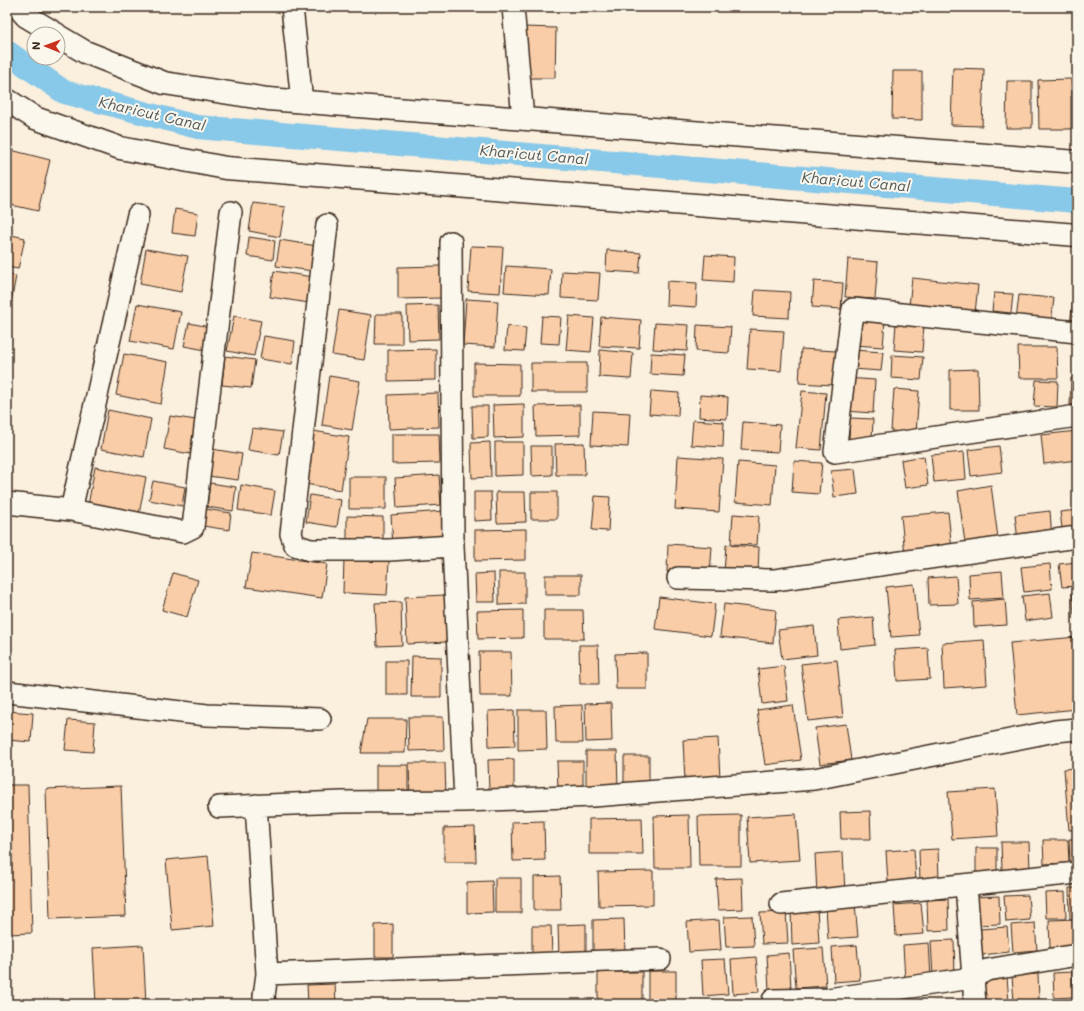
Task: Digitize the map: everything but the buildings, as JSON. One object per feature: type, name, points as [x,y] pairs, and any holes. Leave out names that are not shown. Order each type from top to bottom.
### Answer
[{"type":"street","points":[[18,7],[26,16],[42,26]]},
{"type":"street","points":[[292,7],[302,102]]},
{"type":"street","points":[[513,7],[523,119]]},
{"type":"street","points":[[66,40],[85,52],[164,83],[268,99],[1077,162]]},
{"type":"street","points":[[7,100],[35,118],[120,148],[226,168],[1077,235]]},
{"type":"street","points":[[7,503],[71,510],[183,532],[193,527],[231,212]]},
{"type":"street","points":[[71,510],[138,215]]},
{"type":"street","points":[[327,225],[291,534],[295,545],[310,550],[389,550],[453,546]]},
{"type":"street","points":[[451,242],[453,546],[465,801]]},
{"type":"street","points":[[1077,332],[853,309],[835,452],[1077,416]]},
{"type":"street","points":[[678,578],[775,580],[1019,544],[1077,537]]},
{"type":"street","points":[[7,692],[207,715],[320,719]]},
{"type":"street","points":[[219,807],[342,802],[465,801],[593,796],[814,779],[1054,731],[1077,729]]},
{"type":"street","points":[[256,805],[267,974],[264,996],[265,1004]]},
{"type":"street","points":[[781,904],[1077,873]]},
{"type":"street","points":[[966,885],[975,1004]]},
{"type":"street","points":[[774,1000],[828,999],[972,978],[987,970],[1077,955]]},
{"type":"street","points":[[267,974],[660,960]]},
{"type":"waterway","name":"Kharicut Canal","points":[[7,52],[64,92],[197,127],[1077,201]]}]
